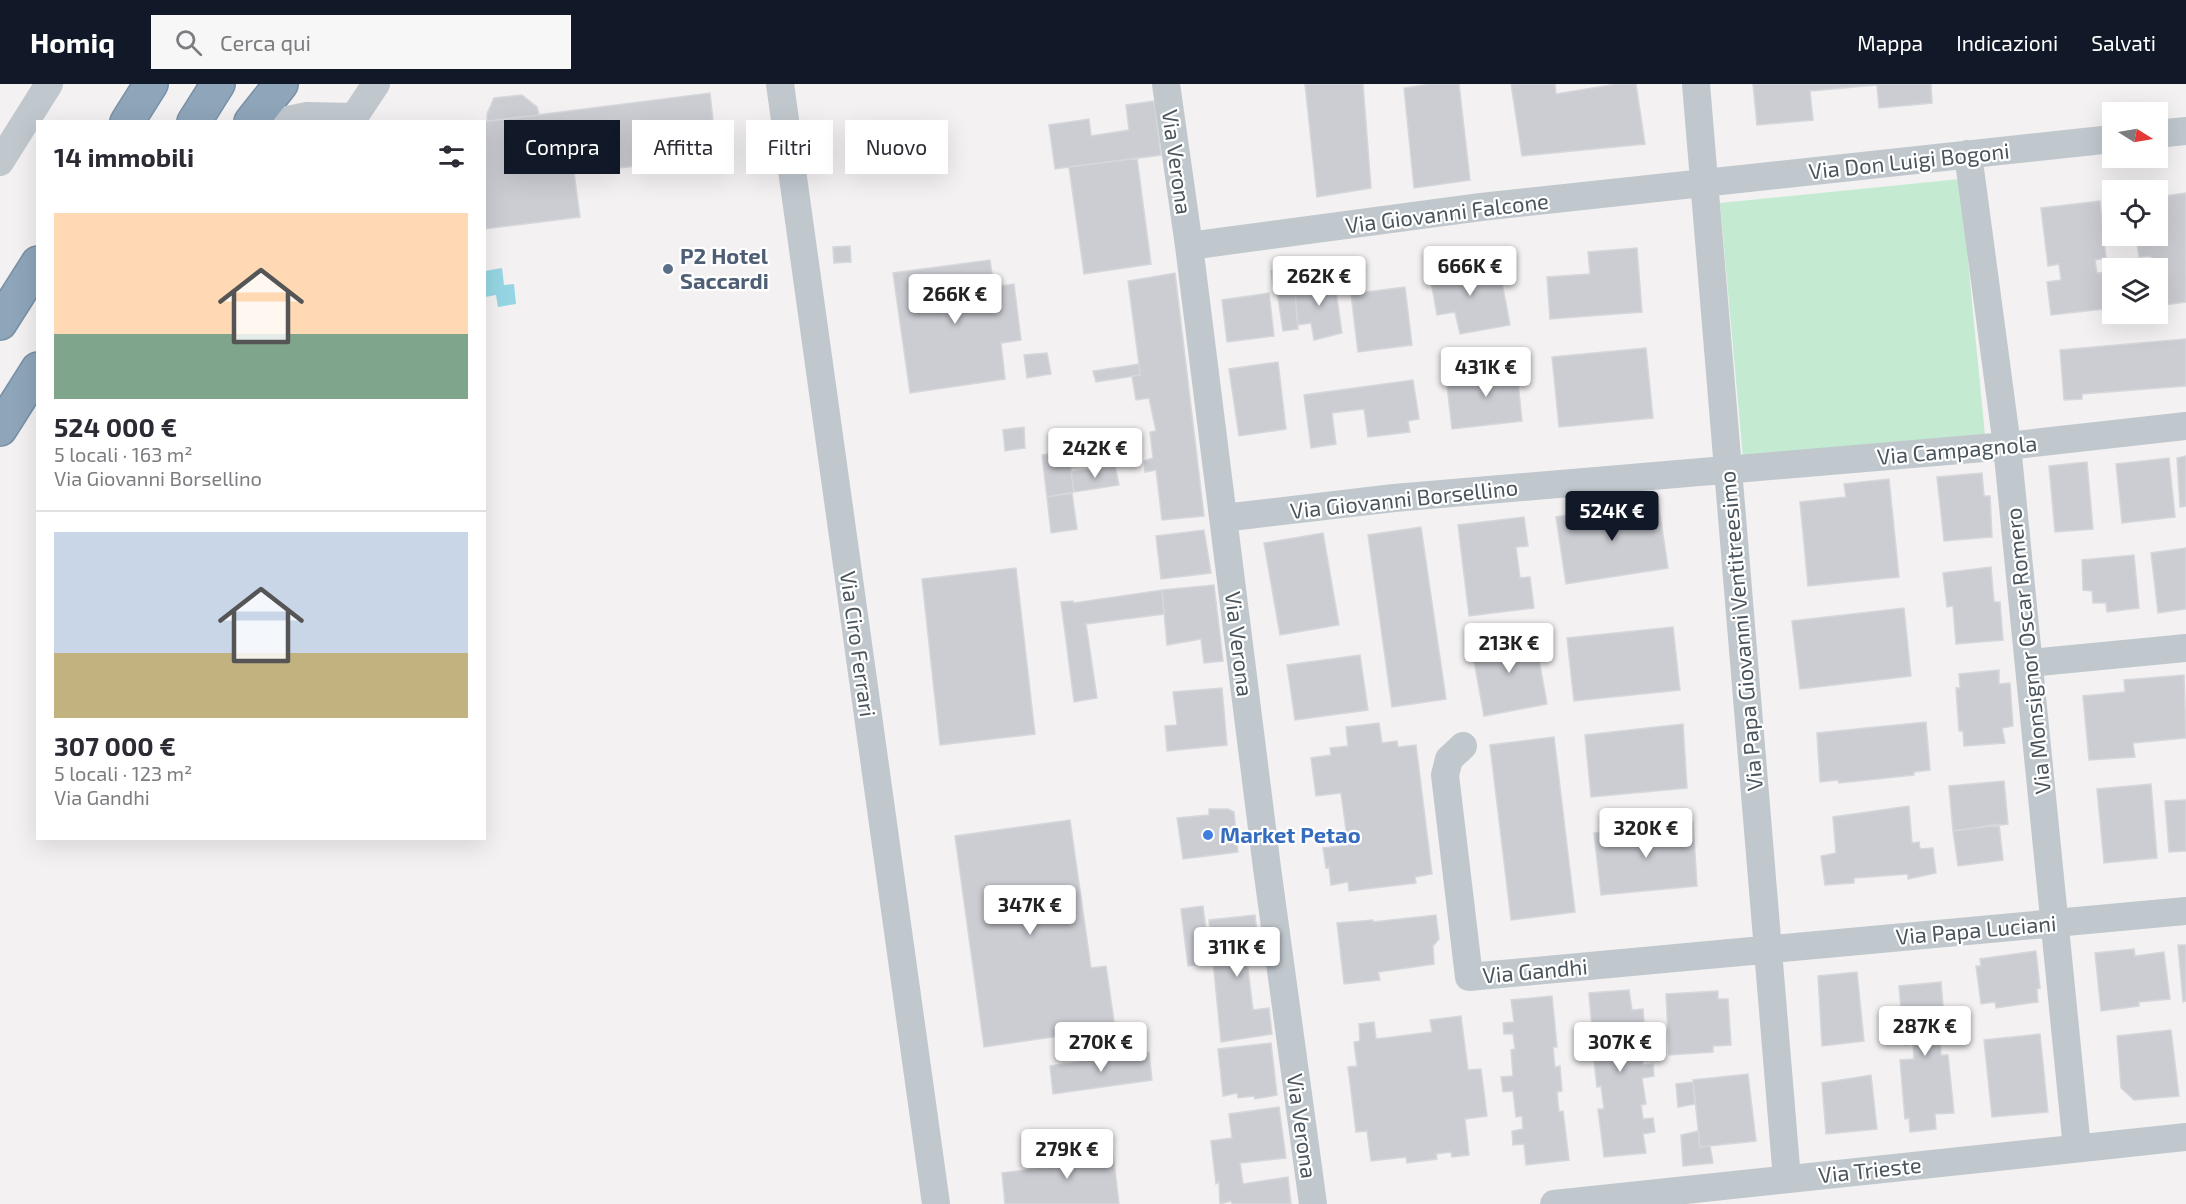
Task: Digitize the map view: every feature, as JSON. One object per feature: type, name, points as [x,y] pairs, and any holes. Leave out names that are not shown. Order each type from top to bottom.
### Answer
[{"type":"highway","points":[[128,120],[151,84]]},
{"type":"highway","points":[[195,120],[218,84]]},
{"type":"highway","points":[[253,120],[281,84]]},
{"type":"highway","points":[[0,323],[36,266]]},
{"type":"highway","points":[[0,429],[28,391],[36,373]]},
{"type":"street","points":[[0,162],[49,84]]},
{"type":"street","points":[[288,120],[307,116],[354,117],[376,84]]},
{"type":"street","name":"Via Ciro Ferrari","points":[[780,84],[936,1204]]},
{"type":"street","name":"Via Verona","points":[[1166,84],[1313,1204]]},
{"type":"street","name":"Via Papa Giovanni Ventitreesimo","points":[[1696,84],[1787,1179]]},
{"type":"street","points":[[2168,133],[2186,131]]},
{"type":"street","name":"Via Don Luigi Bogoni","points":[[1706,184],[2102,140]]},
{"type":"street","name":"Via Monsignor Oscar Romero","points":[[1968,154],[2007,446],[2077,1148]]},
{"type":"street","name":"Via Giovanni Falcone","points":[[1189,246],[1481,207],[1706,184]]},
{"type":"street","name":"Via Campagnola","points":[[1728,471],[2007,446],[2186,426]]},
{"type":"street","name":"Via Giovanni Borsellino","points":[[1223,518],[1394,498],[1728,471]]},
{"type":"street","points":[[2029,663],[2186,648]]},
{"type":"street","name":"Via Gandhi","points":[[1463,746],[1449,759],[1445,775],[1469,978],[1767,950]]},
{"type":"street","name":"Via Papa Luciani","points":[[1767,950],[2186,911]]},
{"type":"street","name":"Via Trieste","points":[[1554,1204],[2186,1137]]},
{"type":"green space","points":[[1960,179],[1985,435],[1743,458],[1720,203]]},
{"type":"water","points":[[502,268],[504,285],[514,284],[516,304],[498,307],[496,295],[486,297],[486,271]]},
{"type":"building","points":[[1305,84],[1363,84],[1371,188],[1317,197]]},
{"type":"building","points":[[1431,84],[1459,84],[1470,180],[1414,188],[1404,88]]},
{"type":"building","points":[[1511,84],[1555,84],[1556,94],[1617,84],[1636,84],[1645,144],[1522,156]]},
{"type":"building","points":[[1753,84],[1931,84],[1932,103],[1879,108],[1877,85],[1810,91],[1813,120],[1757,125]]},
{"type":"building","points":[[710,93],[713,120],[632,120],[632,167],[620,168],[620,120],[504,120],[504,174],[574,174],[580,217],[486,229],[486,121]]},
{"type":"building","points":[[522,95],[537,107],[539,115],[487,121],[487,114],[494,98]]},
{"type":"building","points":[[1154,101],[1161,155],[1055,169],[1049,125],[1089,119],[1091,136],[1129,130],[1126,105]]},
{"type":"building","points":[[1137,158],[1151,264],[1084,274],[1069,167]]},
{"type":"building","points":[[2186,193],[2186,302],[2168,304],[2168,258],[2139,257],[2137,246],[2168,246],[2168,195]]},
{"type":"building","points":[[2100,201],[2102,246],[2105,246],[2106,258],[2095,260],[2097,273],[2102,273],[2102,309],[2051,315],[2047,282],[2061,280],[2059,264],[2048,266],[2041,208]]},
{"type":"building","points":[[850,246],[851,262],[834,263],[833,247]]},
{"type":"building","points":[[1637,248],[1642,312],[1550,319],[1547,277],[1590,274],[1588,252]]},
{"type":"building","points":[[990,260],[994,287],[1014,284],[1021,340],[1001,343],[1005,379],[910,393],[893,273]]},
{"type":"building","points":[[1476,261],[1478,275],[1500,272],[1510,325],[1460,334],[1455,312],[1437,315],[1429,270]]},
{"type":"building","points":[[1293,268],[1298,329],[1283,331],[1276,285],[1273,286],[1271,271]]},
{"type":"building","points":[[1175,273],[1204,516],[1162,520],[1156,470],[1145,472],[1144,461],[1153,458],[1150,432],[1156,431],[1149,398],[1136,400],[1132,376],[1140,375],[1128,281]]},
{"type":"building","points":[[1334,278],[1342,333],[1314,340],[1311,323],[1298,325],[1294,283]]},
{"type":"building","points":[[1405,287],[1412,345],[1358,352],[1351,294]]},
{"type":"building","points":[[1269,293],[1274,336],[1227,342],[1222,300]]},
{"type":"building","points":[[2186,339],[2186,386],[2082,394],[2082,399],[2064,400],[2060,350]]},
{"type":"building","points":[[1646,348],[1653,418],[1559,427],[1552,357]]},
{"type":"building","points":[[1047,353],[1051,374],[1027,378],[1024,355]]},
{"type":"building","points":[[1278,362],[1286,429],[1239,436],[1229,369]]},
{"type":"building","points":[[1516,363],[1522,421],[1452,429],[1447,386],[1471,383],[1469,368]]},
{"type":"building","points":[[1139,364],[1140,375],[1096,382],[1093,371]]},
{"type":"building","points":[[1413,380],[1419,419],[1408,421],[1410,432],[1368,437],[1364,409],[1332,413],[1336,444],[1311,448],[1304,395]]},
{"type":"building","points":[[1024,427],[1025,448],[1005,451],[1003,430]]},
{"type":"building","points":[[1068,450],[1074,492],[1047,497],[1042,455]]},
{"type":"building","points":[[2186,456],[2186,506],[2180,507],[2177,458]]},
{"type":"building","points":[[2169,458],[2175,517],[2122,523],[2116,464]]},
{"type":"building","points":[[2087,462],[2093,529],[2055,532],[2049,466]]},
{"type":"building","points":[[1115,466],[1119,485],[1074,492],[1071,472]]},
{"type":"building","points":[[1982,473],[1984,496],[1990,496],[1992,537],[1944,541],[1937,477]]},
{"type":"building","points":[[1889,479],[1899,577],[1808,586],[1800,502],[1846,497],[1844,484]]},
{"type":"building","points":[[1072,493],[1077,529],[1051,533],[1047,497]]},
{"type":"building","points":[[1658,501],[1668,568],[1566,584],[1556,517]]},
{"type":"building","points":[[1524,517],[1528,546],[1516,547],[1520,578],[1530,577],[1534,608],[1469,616],[1458,525]]},
{"type":"building","points":[[1421,527],[1446,699],[1392,707],[1368,535]]},
{"type":"building","points":[[1204,530],[1211,573],[1161,579],[1156,536]]},
{"type":"building","points":[[1323,533],[1339,625],[1280,635],[1264,543]]},
{"type":"building","points":[[2186,548],[2186,609],[2158,613],[2151,553]]},
{"type":"building","points":[[2134,555],[2139,608],[2107,612],[2106,603],[2093,603],[2092,591],[2083,590],[2082,560]]},
{"type":"building","points":[[1991,567],[1994,602],[2000,602],[2003,640],[1956,644],[1953,606],[1947,607],[1943,573]]},
{"type":"building","points":[[1016,568],[1035,734],[940,745],[922,579]]},
{"type":"building","points":[[1214,585],[1223,661],[1204,663],[1201,639],[1167,645],[1162,590]]},
{"type":"building","points":[[1162,590],[1164,614],[1086,624],[1097,698],[1074,702],[1061,602],[1073,601],[1074,603]]},
{"type":"building","points":[[1904,608],[1911,676],[1800,689],[1792,621]]},
{"type":"building","points":[[1673,627],[1680,690],[1574,701],[1567,638]]},
{"type":"building","points":[[1534,632],[1547,704],[1484,716],[1471,644]]},
{"type":"building","points":[[1360,655],[1368,710],[1295,720],[1287,665]]},
{"type":"building","points":[[1999,670],[1999,684],[2010,683],[2013,726],[2002,728],[2005,743],[1964,746],[1963,731],[1959,731],[1956,688],[1960,688],[1959,674]]},
{"type":"building","points":[[2184,675],[2186,738],[2133,743],[2135,757],[2089,760],[2083,696],[2125,692],[2124,680]]},
{"type":"building","points":[[1222,688],[1227,745],[1167,751],[1165,726],[1177,725],[1173,692]]},
{"type":"building","points":[[1926,722],[1930,770],[1914,772],[1914,775],[1839,783],[1838,780],[1820,782],[1817,733]]},
{"type":"building","points":[[1379,723],[1382,743],[1397,741],[1398,747],[1416,745],[1432,874],[1415,877],[1416,883],[1349,891],[1348,882],[1331,885],[1329,867],[1326,868],[1323,848],[1348,845],[1341,793],[1316,796],[1311,758],[1331,755],[1330,748],[1348,746],[1346,727]]},
{"type":"building","points":[[1683,724],[1687,788],[1591,797],[1585,735]]},
{"type":"building","points":[[1554,737],[1575,912],[1511,920],[1490,745]]},
{"type":"building","points":[[2004,781],[2008,824],[1953,831],[1949,786]]},
{"type":"building","points":[[2151,784],[2157,858],[2104,863],[2097,789]]},
{"type":"building","points":[[2186,800],[2186,851],[2169,852],[2165,801]]},
{"type":"building","points":[[1909,806],[1912,843],[1919,842],[1920,849],[1933,848],[1936,873],[1908,879],[1908,874],[1854,878],[1854,883],[1825,885],[1821,856],[1836,853],[1833,817]]},
{"type":"building","name":"Market Petao","points":[[1209,809],[1228,809],[1234,812],[1238,852],[1183,859],[1177,818],[1209,815]]},
{"type":"building","points":[[1070,820],[1091,968],[1106,966],[1115,1028],[984,1047],[955,836]]},
{"type":"building","points":[[1693,822],[1697,886],[1601,895],[1594,833]]},
{"type":"building","points":[[1999,824],[2003,860],[1958,866],[1953,831]]},
{"type":"building","points":[[1203,906],[1208,946],[1204,946],[1206,964],[1188,966],[1181,909]]},
{"type":"building","points":[[1255,915],[1260,961],[1247,961],[1253,1010],[1269,1008],[1272,1034],[1221,1042],[1209,920]]},
{"type":"building","points":[[1436,915],[1439,939],[1433,946],[1434,964],[1378,972],[1380,980],[1344,984],[1337,923],[1373,920],[1373,922]]},
{"type":"building","points":[[2178,945],[2186,945],[2186,1001],[2183,1002]]},
{"type":"building","points":[[2134,949],[2135,956],[2164,952],[2170,999],[2139,1002],[2139,1006],[2101,1011],[2095,953]]},
{"type":"building","points":[[2036,951],[2040,988],[2037,989],[2038,1002],[1996,1008],[1995,1002],[1981,1004],[1976,966],[1981,966],[1980,959]]},
{"type":"building","points":[[1857,972],[1864,1041],[1822,1046],[1818,976]]},
{"type":"building","points":[[1941,982],[1946,1041],[1940,1041],[1941,1055],[1948,1055],[1954,1113],[1935,1114],[1936,1129],[1910,1132],[1909,1118],[1905,1119],[1900,1060],[1914,1059],[1913,1044],[1904,1045],[1899,986]]},
{"type":"building","points":[[1629,990],[1632,1010],[1643,1009],[1644,1022],[1633,1023],[1635,1037],[1640,1037],[1643,1065],[1653,1064],[1654,1076],[1642,1078],[1646,1104],[1641,1105],[1643,1119],[1653,1118],[1655,1132],[1643,1134],[1646,1153],[1604,1157],[1598,1109],[1604,1109],[1601,1086],[1597,1087],[1594,1061],[1599,1060],[1597,1042],[1593,1042],[1589,993]]},
{"type":"building","points":[[1718,991],[1718,999],[1728,999],[1731,1045],[1713,1046],[1713,1052],[1669,1055],[1666,994]]},
{"type":"building","points":[[1552,996],[1557,1047],[1553,1047],[1555,1067],[1560,1066],[1562,1091],[1557,1092],[1559,1112],[1563,1111],[1569,1160],[1526,1165],[1524,1144],[1513,1145],[1512,1131],[1523,1129],[1522,1116],[1516,1117],[1513,1091],[1503,1092],[1501,1077],[1513,1076],[1511,1050],[1515,1049],[1513,1034],[1504,1034],[1503,1023],[1514,1022],[1511,1000]]},
{"type":"building","points":[[1461,1016],[1468,1070],[1481,1069],[1487,1116],[1465,1119],[1469,1155],[1452,1157],[1451,1152],[1436,1154],[1437,1159],[1407,1163],[1406,1157],[1371,1161],[1367,1131],[1356,1132],[1348,1067],[1357,1066],[1354,1042],[1360,1041],[1359,1024],[1374,1022],[1376,1039],[1432,1032],[1430,1020]]},
{"type":"building","points":[[2171,1030],[2179,1096],[2134,1100],[2121,1088],[2117,1036]]},
{"type":"building","points":[[2040,1034],[2048,1112],[1992,1117],[1984,1040]]},
{"type":"building","points":[[1271,1043],[1277,1095],[1255,1099],[1254,1096],[1238,1098],[1237,1093],[1223,1096],[1218,1049]]},
{"type":"building","points":[[1149,1052],[1152,1080],[1053,1094],[1050,1066]]},
{"type":"building","points":[[1748,1074],[1756,1141],[1700,1147],[1693,1080]]},
{"type":"building","points":[[1871,1075],[1877,1129],[1826,1134],[1822,1083]]},
{"type":"building","points":[[1693,1082],[1695,1104],[1678,1107],[1676,1084]]},
{"type":"building","points":[[1279,1107],[1286,1158],[1240,1163],[1243,1184],[1288,1177],[1291,1204],[1232,1204],[1231,1201],[1220,1204],[1219,1182],[1216,1184],[1211,1141],[1232,1138],[1229,1114]]},
{"type":"building","points":[[1698,1131],[1700,1147],[1710,1146],[1713,1163],[1683,1166],[1681,1135]]},
{"type":"building","points":[[1112,1145],[1119,1204],[1005,1204],[1002,1173],[1058,1166],[1054,1152]]},
{"type":"place","name":"P2 Hotel Saccardi","points":[[668,269]]},
{"type":"place","name":"Market Petao","points":[[1208,835]]}]
